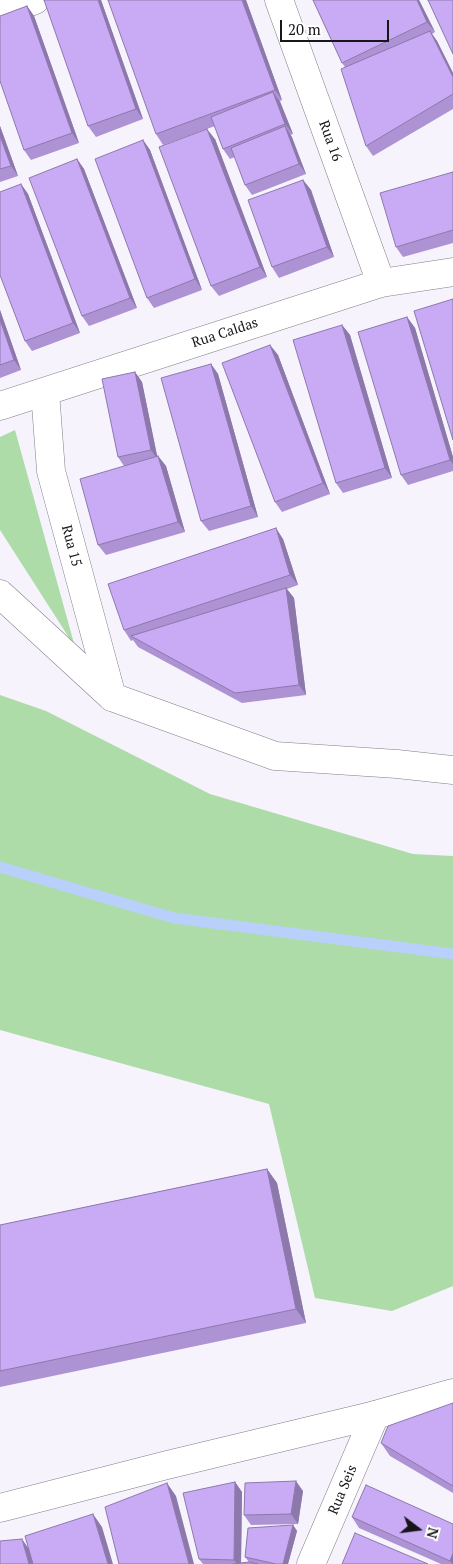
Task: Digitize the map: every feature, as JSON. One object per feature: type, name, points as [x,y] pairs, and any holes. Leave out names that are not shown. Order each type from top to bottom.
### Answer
[{"type":"street","points":[[0,14],[35,0]]},
{"type":"street","name":"Rua 16","points":[[279,0],[381,283]]},
{"type":"street","name":"Rua Caldas","points":[[0,406],[381,283],[453,272]]},
{"type":"street","name":"Rua 15","points":[[45,392],[51,471],[112,697]]},
{"type":"street","points":[[0,594],[112,697],[275,756],[397,764],[453,770]]},
{"type":"street","points":[[0,1508],[176,1462],[375,1415],[453,1393]]},
{"type":"street","name":"Rua Seis","points":[[311,1564],[375,1415]]},
{"type":"green space","points":[[15,430],[75,647],[0,530],[0,437]]},
{"type":"green space","points":[[0,695],[46,711],[210,794],[413,854],[453,856],[453,1286],[392,1311],[315,1298],[269,1104],[0,1030]]},
{"type":"building","points":[[44,0],[98,0],[136,109],[88,126]]},
{"type":"building","points":[[108,0],[242,0],[275,90],[156,134]]},
{"type":"building","points":[[313,0],[417,0],[427,22],[342,63]]},
{"type":"building","points":[[428,0],[453,0],[453,54]]},
{"type":"building","points":[[27,6],[72,133],[24,150],[0,81],[0,16]]},
{"type":"building","points":[[430,31],[453,77],[453,94],[366,146],[341,69]]},
{"type":"building","points":[[273,92],[285,124],[223,149],[211,117]]},
{"type":"building","points":[[285,126],[299,164],[245,185],[231,148]]},
{"type":"building","points":[[207,129],[260,267],[211,286],[159,147]]},
{"type":"building","points":[[0,136],[11,166],[0,169]]},
{"type":"building","points":[[143,140],[195,279],[147,298],[95,159]]},
{"type":"building","points":[[77,159],[130,298],[82,316],[29,178]]},
{"type":"building","points":[[453,172],[453,230],[396,247],[380,193]]},
{"type":"building","points":[[303,180],[327,247],[272,267],[248,200]]},
{"type":"building","points":[[21,184],[73,323],[25,341],[0,275],[0,192]]},
{"type":"building","points":[[453,299],[453,440],[414,311]]},
{"type":"building","points":[[407,317],[450,460],[401,475],[358,332]]},
{"type":"building","points":[[0,320],[14,360],[0,365]]},
{"type":"building","points":[[342,325],[385,468],[336,483],[293,340]]},
{"type":"building","points":[[270,345],[323,483],[275,502],[222,363]]},
{"type":"building","points":[[211,364],[251,506],[201,521],[161,378]]},
{"type":"building","points":[[135,372],[151,450],[118,457],[102,379]]},
{"type":"building","points":[[158,456],[178,522],[98,545],[80,479]]},
{"type":"building","points":[[276,528],[290,575],[124,630],[108,584]]},
{"type":"building","points":[[286,588],[299,685],[235,693],[131,636]]},
{"type":"building","points":[[267,1169],[296,1309],[0,1371],[0,1225]]},
{"type":"building","points":[[453,1403],[453,1486],[381,1443],[388,1426]]},
{"type":"building","points":[[296,1481],[291,1514],[244,1515],[245,1483]]},
{"type":"building","points":[[235,1482],[234,1560],[199,1559],[183,1493]]},
{"type":"building","points":[[167,1483],[189,1564],[119,1564],[105,1507]]},
{"type":"building","points":[[366,1485],[453,1524],[453,1553],[450,1561],[352,1517]]},
{"type":"building","points":[[93,1514],[108,1564],[33,1564],[25,1536]]},
{"type":"building","points":[[293,1525],[283,1564],[245,1557],[248,1528]]},
{"type":"building","points":[[355,1533],[428,1564],[342,1564]]},
{"type":"building","points":[[22,1539],[29,1564],[0,1564],[0,1541]]},
{"type":"building","points":[[249,1562],[258,1564],[233,1564]]},
{"type":"waterway","points":[[0,867],[174,918],[453,954]]}]
